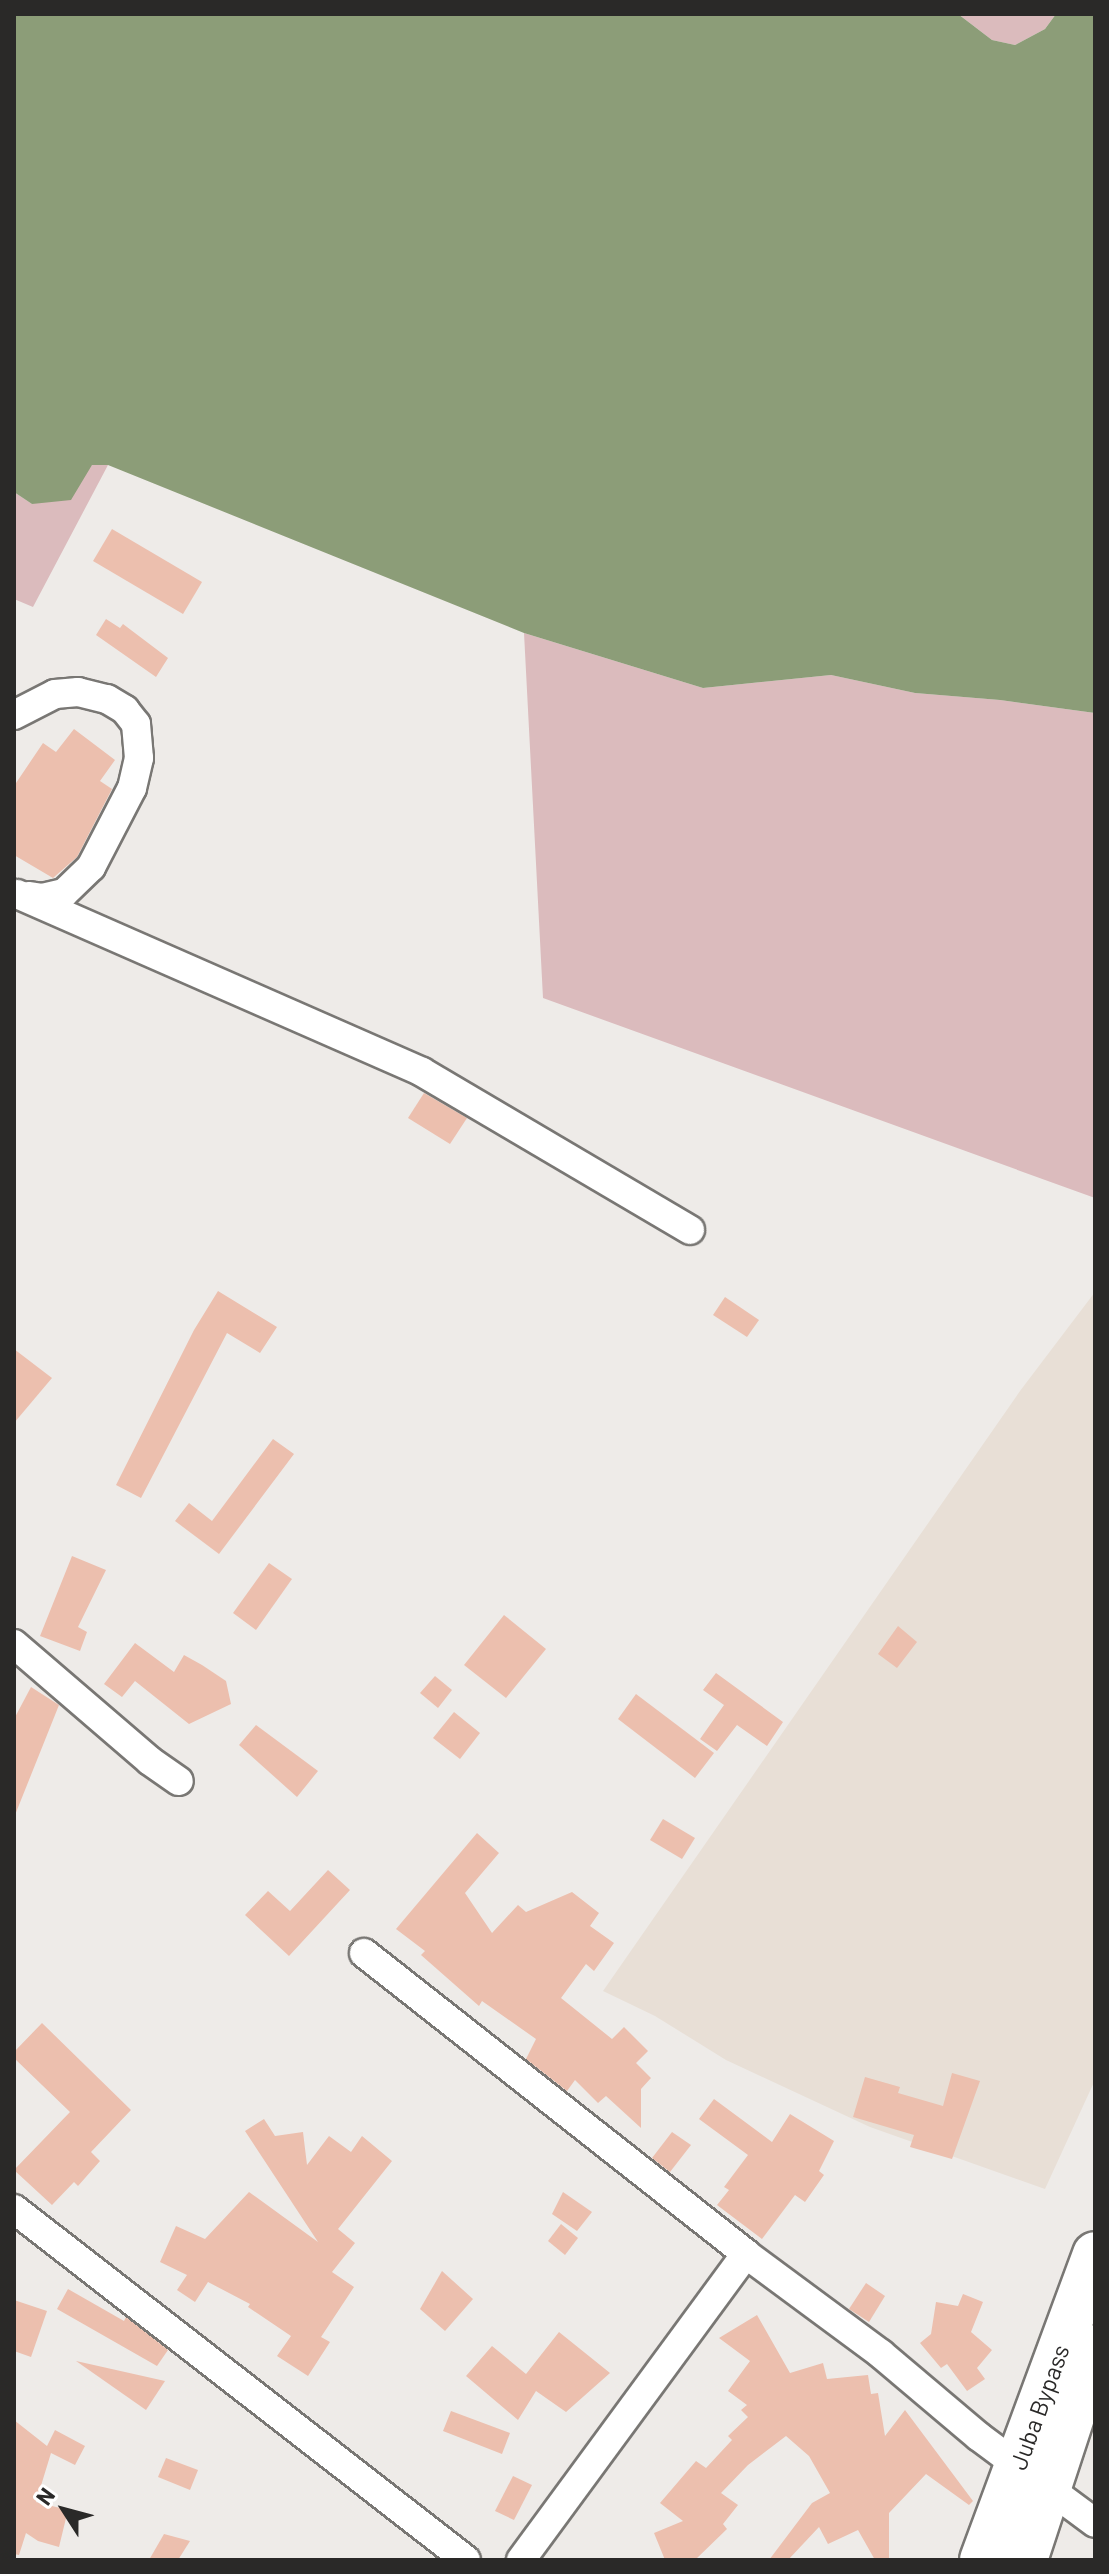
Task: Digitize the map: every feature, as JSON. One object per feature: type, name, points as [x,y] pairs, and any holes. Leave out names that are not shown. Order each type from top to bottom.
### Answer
[{"type":"main road","name":"Juba Bypass","points":[[1025,2560],[1034,2476],[1095,2254]]},
{"type":"main road","name":"Juba Bypass","points":[[982,2560],[1034,2476],[1095,2347]]},
{"type":"street","points":[[14,715],[55,694],[78,692],[107,699],[125,710],[136,724],[139,758],[132,788],[91,867],[64,893],[43,898],[16,893]]},
{"type":"street","points":[[16,893],[422,1072],[690,1230]]},
{"type":"street","points":[[14,1644],[150,1761],[179,1781]]},
{"type":"street","points":[[364,1953],[746,2254],[881,2354],[978,2436],[1095,2523]]},
{"type":"street","points":[[14,2209],[466,2560]]},
{"type":"street","points":[[521,2560],[746,2254]]},
{"type":"shaded area","points":[[14,14],[958,14],[992,40],[1015,45],[1045,29],[1056,14],[1095,14],[1095,713],[1000,700],[915,693],[831,675],[703,688],[524,633],[108,465],[92,465],[71,500],[32,504],[14,492]]},
{"type":"shaded area","points":[[958,14],[1056,14],[1045,29],[1015,45],[992,40]]},
{"type":"shaded area","points":[[92,465],[108,465],[33,607],[14,599],[14,492],[32,504]]},
{"type":"shaded area","points":[[524,633],[703,688],[831,675],[915,693],[1000,700],[1095,713],[1095,1198],[543,998]]},
{"type":"shaded area","points":[[1095,1292],[1095,2080],[1045,2189],[870,2127],[726,2060],[655,2016],[603,1991],[1020,1391]]},
{"type":"building","points":[[112,529],[202,582],[183,614],[93,561]]},
{"type":"building","points":[[106,619],[120,628],[123,624],[168,658],[156,677],[96,635]]},
{"type":"building","points":[[74,729],[115,760],[100,781],[112,789],[77,857],[53,878],[14,855],[14,786],[43,743],[56,752]]},
{"type":"building","points":[[424,1093],[467,1118],[450,1144],[408,1118]]},
{"type":"building","points":[[218,1291],[277,1327],[260,1353],[227,1333],[141,1498],[116,1485],[194,1330]]},
{"type":"building","points":[[725,1297],[759,1320],[747,1337],[713,1315]]},
{"type":"building","points":[[14,1349],[52,1378],[14,1423]]},
{"type":"building","points":[[273,1439],[294,1454],[219,1554],[175,1521],[189,1503],[212,1521]]},
{"type":"building","points":[[72,1556],[106,1570],[78,1627],[87,1632],[80,1651],[40,1636]]},
{"type":"building","points":[[269,1563],[292,1579],[256,1630],[233,1613]]},
{"type":"building","points":[[504,1615],[546,1649],[506,1698],[464,1665]]},
{"type":"building","points":[[898,1626],[917,1642],[897,1668],[878,1654]]},
{"type":"building","points":[[135,1643],[174,1672],[184,1655],[202,1665],[226,1681],[231,1704],[189,1724],[135,1681],[122,1697],[104,1684]]},
{"type":"building","points":[[716,1673],[783,1722],[767,1746],[737,1725],[717,1751],[700,1739],[724,1705],[703,1690]]},
{"type":"building","points":[[435,1676],[452,1690],[438,1708],[420,1693]]},
{"type":"building","points":[[31,1687],[59,1705],[15,1815],[14,1719]]},
{"type":"building","points":[[636,1694],[714,1753],[695,1778],[618,1719]]},
{"type":"building","points":[[454,1712],[480,1733],[460,1759],[433,1738]]},
{"type":"building","points":[[256,1725],[318,1771],[297,1797],[239,1745]]},
{"type":"building","points":[[663,1819],[695,1838],[682,1859],[650,1840]]},
{"type":"building","points":[[477,1833],[499,1853],[465,1893],[492,1933],[518,1905],[526,1912],[572,1892],[599,1913],[590,1926],[614,1943],[594,1971],[586,1964],[561,1998],[612,2039],[624,2027],[648,2051],[636,2063],[651,2078],[641,2089],[641,2128],[606,2096],[598,2103],[575,2080],[567,2091],[526,2059],[536,2039],[482,2001],[479,2006],[421,1955],[425,1951],[396,1929]]},
{"type":"building","points":[[328,1870],[350,1890],[289,1956],[245,1915],[268,1891],[290,1911]]},
{"type":"building","points":[[42,2023],[131,2110],[91,2152],[100,2161],[78,2186],[74,2182],[52,2205],[14,2170],[70,2112],[14,2058],[14,2052]]},
{"type":"building","points":[[952,2073],[980,2081],[952,2159],[910,2147],[914,2135],[853,2117],[865,2077],[900,2087],[898,2093],[943,2106]]},
{"type":"building","points":[[714,2099],[772,2142],[790,2114],[834,2141],[819,2171],[824,2175],[805,2202],[795,2195],[762,2239],[717,2205],[729,2190],[724,2187],[748,2155],[699,2119]]},
{"type":"building","points":[[264,2119],[275,2136],[303,2132],[307,2165],[329,2136],[351,2152],[362,2136],[392,2161],[338,2229],[355,2243],[332,2272],[354,2287],[321,2337],[330,2342],[308,2376],[277,2356],[291,2336],[248,2307],[250,2304],[208,2282],[195,2302],[177,2290],[187,2275],[160,2262],[176,2226],[205,2239],[249,2192],[318,2242],[245,2131]]},
{"type":"building","points":[[672,2132],[691,2145],[670,2172],[652,2158]]},
{"type":"building","points":[[563,2192],[592,2212],[577,2231],[552,2214]]},
{"type":"building","points":[[561,2224],[578,2238],[565,2255],[548,2241]]},
{"type":"building","points":[[442,2271],[473,2299],[445,2331],[420,2309]]},
{"type":"building","points":[[866,2283],[885,2296],[869,2322],[849,2309]]},
{"type":"building","points":[[68,2289],[124,2321],[126,2317],[168,2350],[157,2366],[57,2309]]},
{"type":"building","points":[[963,2294],[983,2302],[971,2332],[992,2350],[977,2368],[985,2379],[967,2391],[947,2364],[941,2368],[920,2343],[931,2334],[936,2302],[958,2306]]},
{"type":"building","points":[[14,2300],[47,2311],[31,2357],[14,2351]]},
{"type":"building","points":[[757,2315],[790,2373],[823,2363],[827,2379],[868,2375],[871,2394],[878,2393],[885,2436],[905,2410],[973,2501],[969,2505],[926,2474],[889,2513],[889,2560],[875,2560],[858,2530],[828,2544],[819,2527],[788,2560],[769,2560],[812,2503],[830,2493],[809,2456],[786,2436],[748,2465],[721,2493],[738,2505],[723,2524],[727,2529],[695,2560],[665,2560],[654,2533],[683,2521],[660,2503],[696,2461],[706,2468],[732,2440],[728,2436],[748,2417],[741,2410],[747,2405],[728,2391],[750,2361],[719,2338]]},
{"type":"building","points":[[559,2332],[610,2373],[566,2412],[536,2391],[518,2420],[466,2376],[492,2346],[526,2374]]},
{"type":"building","points":[[76,2361],[165,2381],[146,2410]]},
{"type":"building","points":[[451,2411],[510,2433],[502,2454],[443,2431]]},
{"type":"building","points":[[14,2420],[47,2446],[55,2430],[85,2446],[75,2465],[51,2453],[36,2502],[68,2510],[59,2547],[38,2541],[26,2533],[19,2555],[14,2554]]},
{"type":"building","points":[[166,2458],[198,2470],[190,2490],[158,2477]]},
{"type":"building","points":[[513,2476],[532,2485],[514,2520],[495,2511]]},
{"type":"building","points":[[164,2534],[190,2541],[178,2560],[149,2560]]}]
